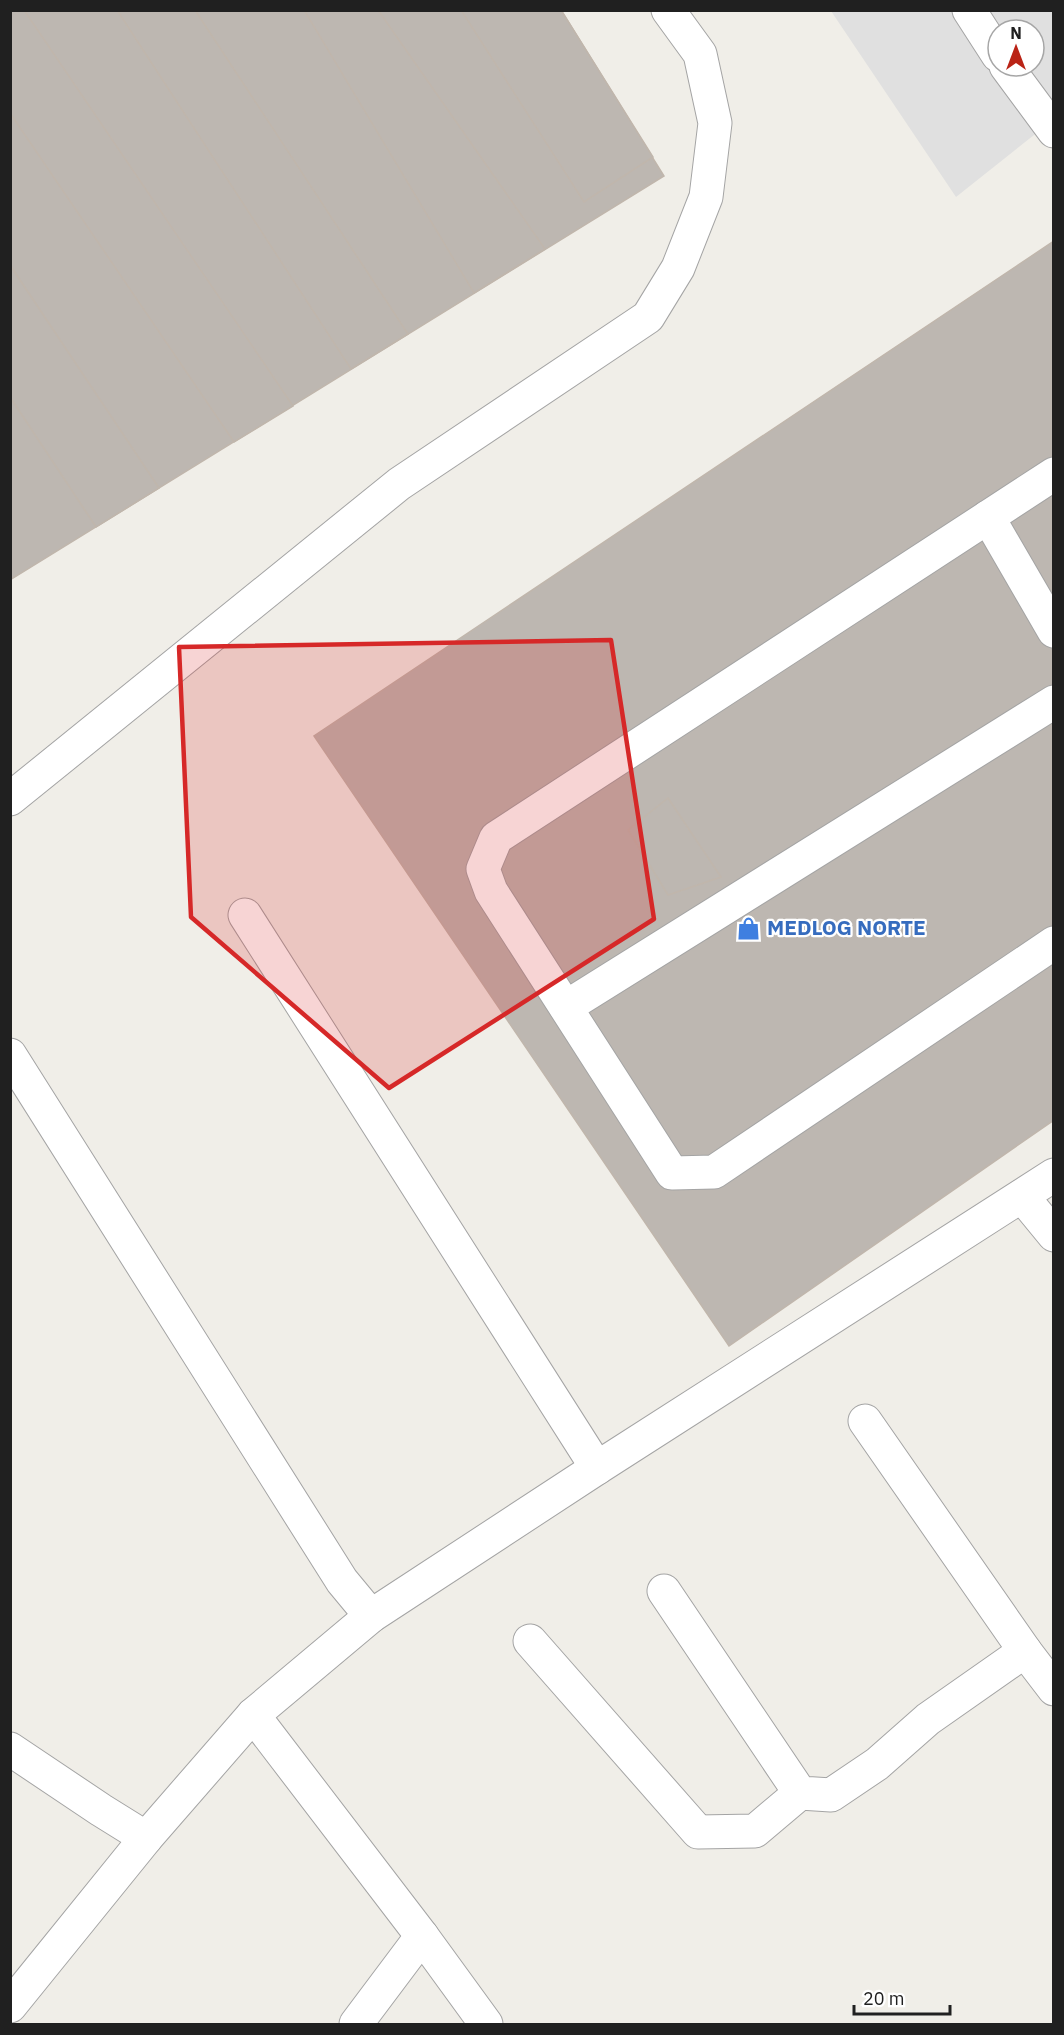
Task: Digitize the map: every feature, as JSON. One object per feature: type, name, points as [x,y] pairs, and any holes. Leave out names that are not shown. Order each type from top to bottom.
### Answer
[{"type":"lane","points":[[10,800],[399,484],[648,317],[678,268],[706,197],[715,123],[700,54],[668,10]]},
{"type":"lane","points":[[969,10],[986,36]]},
{"type":"lane","points":[[1015,78],[1053,131]]},
{"type":"lane","points":[[1053,474],[496,838],[483,869],[491,891],[672,1173],[714,1172],[1053,943]]},
{"type":"lane","points":[[988,517],[1053,631]]},
{"type":"lane","points":[[566,1007],[1053,702]]},
{"type":"lane","points":[[245,915],[597,1468]]},
{"type":"lane","points":[[10,1055],[342,1581],[371,1616]]},
{"type":"lane","points":[[10,2006],[146,1838],[254,1715],[371,1616],[1053,1175]]},
{"type":"lane","points":[[1022,1196],[1053,1235]]},
{"type":"lane","points":[[865,1421],[1053,1689]]},
{"type":"lane","points":[[664,1591],[800,1793]]},
{"type":"lane","points":[[530,1641],[698,1832],[755,1831],[800,1793],[831,1795],[877,1764],[928,1719],[1025,1651]]},
{"type":"lane","points":[[254,1715],[422,1936],[486,2025]]},
{"type":"lane","points":[[10,1749],[146,1838]]},
{"type":"lane","points":[[356,2025],[422,1936]]},
{"type":"highlighted area","points":[[611,640],[654,919],[389,1088],[191,917],[179,647]]},
{"type":"shaded area","points":[[831,11],[1053,11],[1053,120],[956,197]]},
{"type":"building","points":[[10,10],[561,10],[664,176],[10,580]]},
{"type":"building","points":[[10,10],[24,10],[293,406],[234,442],[10,113]]},
{"type":"building","points":[[117,10],[195,10],[408,334],[351,369]]},
{"type":"building","points":[[304,10],[378,10],[545,249],[474,293]]},
{"type":"building","points":[[461,10],[561,10],[653,157],[584,202]]},
{"type":"building","name":"MEDLOG NORTE","points":[[1054,241],[1054,1120],[729,1346],[314,736]]},
{"type":"building","points":[[10,265],[159,488],[96,527],[10,397]]},
{"type":"building","points":[[668,798],[721,877],[668,895],[628,830]]},
{"type":"place","name":"MEDLOG NORTE","points":[[749,928]]}]
